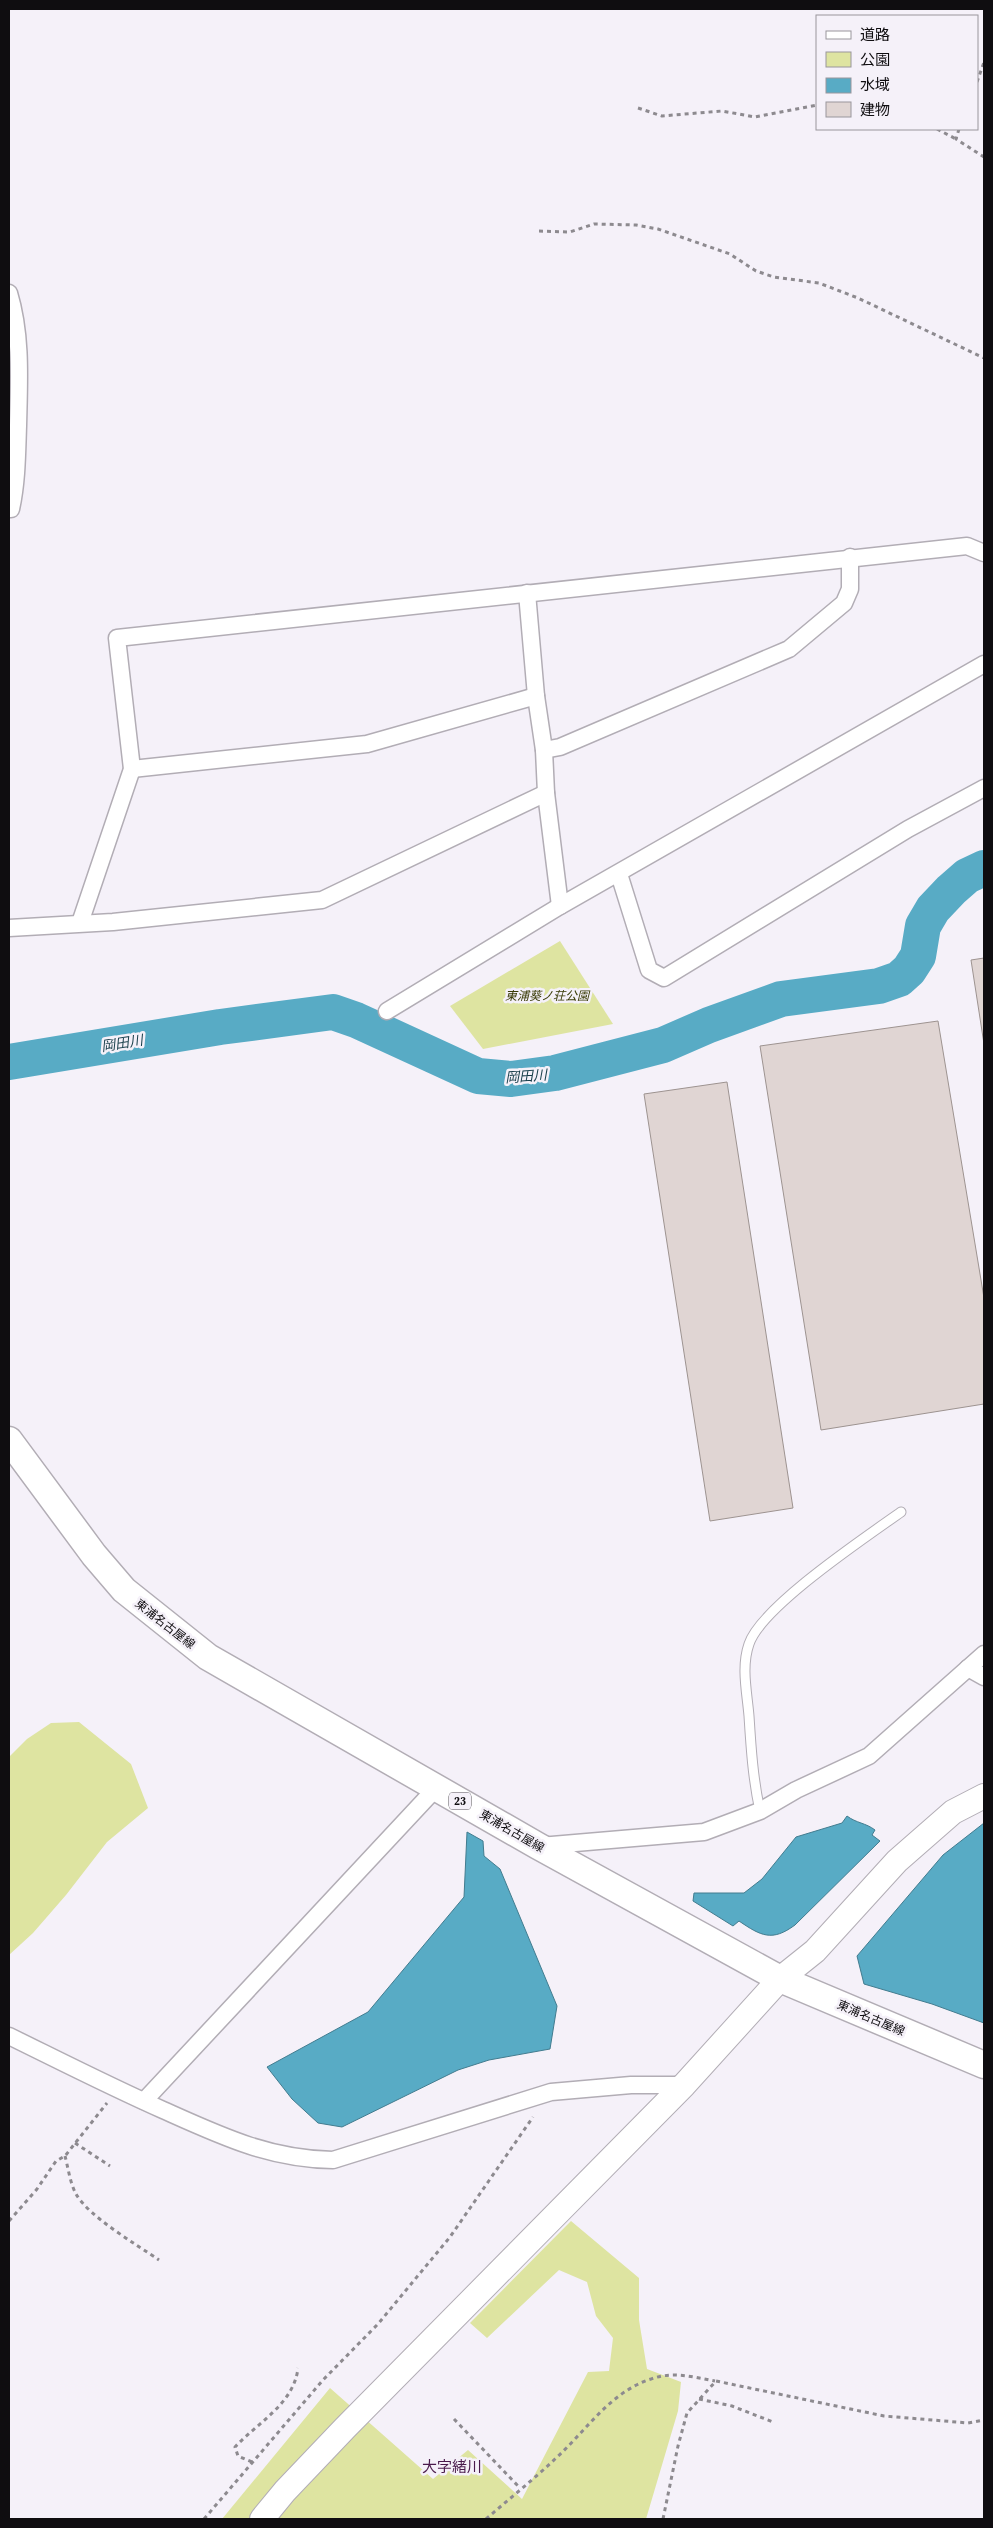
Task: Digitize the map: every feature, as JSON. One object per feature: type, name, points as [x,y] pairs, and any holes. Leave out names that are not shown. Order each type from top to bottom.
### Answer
[{"type":"main road","name":"東浦名古屋線","points":[[9,1440],[94,1555],[124,1590],[160,1621],[224,1667],[538,1846],[780,1979],[984,2065]]},
{"type":"street","points":[[9,293],[13,307],[19,368],[15,488],[11,510],[9,509]]},
{"type":"street","points":[[80,923],[132,769],[117,638],[850,557],[967,546],[984,553]]},
{"type":"street","points":[[544,750],[560,747],[789,648],[844,604],[850,589],[850,557]]},
{"type":"street","points":[[527,593],[536,696],[544,750],[546,793],[560,906]]},
{"type":"street","points":[[387,1010],[560,906],[984,664]]},
{"type":"street","points":[[132,769],[367,744],[536,696]]},
{"type":"street","points":[[619,874],[649,970],[664,978],[908,829],[984,788]]},
{"type":"street","points":[[9,928],[114,922],[322,900],[546,793]]},
{"type":"street","points":[[538,1846],[704,1832],[760,1811],[796,1790],[869,1756],[984,1654]]},
{"type":"street","points":[[968,1668],[984,1677]]},
{"type":"street","points":[[144,2101],[437,1787]]},
{"type":"street","points":[[262,2519],[285,2491],[345,2428],[684,2085],[780,1979],[815,1951],[897,1861],[953,1812],[984,1796]]},
{"type":"street","points":[[9,2036],[118,2089],[248,2147],[302,2160],[333,2160],[551,2092],[631,2085],[684,2085]]},
{"type":"lane","points":[[760,1811],[754,1784],[744,1664],[750,1642],[760,1626],[779,1606],[846,1551],[901,1512]]},
{"type":"path","points":[[978,79],[984,62]]},
{"type":"path","points":[[638,108],[662,116],[722,111],[755,117],[816,105]]},
{"type":"path","points":[[939,130],[984,157]]},
{"type":"path","points":[[956,139],[960,130]]},
{"type":"path","points":[[539,231],[570,232],[594,224],[636,225],[658,229],[730,254],[756,271],[774,277],[819,283],[858,298],[984,358]]},
{"type":"path","points":[[9,2221],[37,2189],[56,2161],[65,2156],[118,2089]]},
{"type":"path","points":[[204,2519],[323,2380],[378,2324],[450,2237],[551,2092]]},
{"type":"path","points":[[75,2143],[110,2166]]},
{"type":"path","points":[[65,2156],[76,2193],[85,2205],[101,2219],[159,2260]]},
{"type":"path","points":[[253,2462],[238,2456],[234,2447],[278,2408],[296,2383],[298,2368]]},
{"type":"path","points":[[486,2519],[556,2459],[609,2404],[651,2378],[677,2374],[884,2416],[968,2423],[984,2420]]},
{"type":"path","points":[[663,2519],[687,2413],[716,2381]]},
{"type":"path","points":[[699,2399],[732,2406],[773,2422]]},
{"type":"path","points":[[454,2419],[520,2488]]},
{"type":"green space","name":"東浦葵ノ荘公園","points":[[560,941],[613,1024],[483,1049],[450,1006]]},
{"type":"green space","points":[[79,1722],[131,1764],[148,1808],[107,1842],[66,1895],[33,1933],[9,1955],[9,1757],[27,1739],[51,1723]]},
{"type":"green space","points":[[571,2221],[639,2278],[639,2320],[647,2369],[681,2382],[678,2411],[646,2519],[222,2519],[330,2388],[433,2479],[468,2450],[522,2499],[588,2372],[609,2371],[613,2338],[596,2316],[587,2282],[559,2270],[487,2338],[470,2323]]},
{"type":"water","points":[[847,1816],[875,1830],[872,1835],[880,1841],[795,1925],[780,1934],[767,1935],[760,1933],[739,1921],[733,1926],[693,1901],[694,1893],[744,1893],[762,1879],[796,1837],[842,1823]]},
{"type":"water","points":[[984,1823],[984,2023],[932,2004],[864,1984],[857,1956],[943,1855]]},
{"type":"water","points":[[467,1832],[483,1841],[484,1856],[500,1869],[557,2006],[550,2049],[489,2060],[458,2070],[342,2127],[318,2123],[292,2099],[267,2067],[368,2012],[464,1897]]},
{"type":"building","points":[[984,958],[984,1044],[971,960]]},
{"type":"building","points":[[938,1021],[984,1298],[984,1404],[821,1430],[760,1046]]},
{"type":"building","points":[[727,1082],[793,1508],[710,1521],[644,1094]]},
{"type":"waterway","name":"岡田川","points":[[9,1062],[220,1027],[333,1012],[356,1020],[478,1076],[511,1079],[555,1073],[663,1045],[709,1025],[781,999],[879,986],[899,979],[909,970],[918,956],[923,926],[933,909],[967,876],[984,868]]},
{"type":"district","name":"大字緒川","points":[[452,2467]]}]
